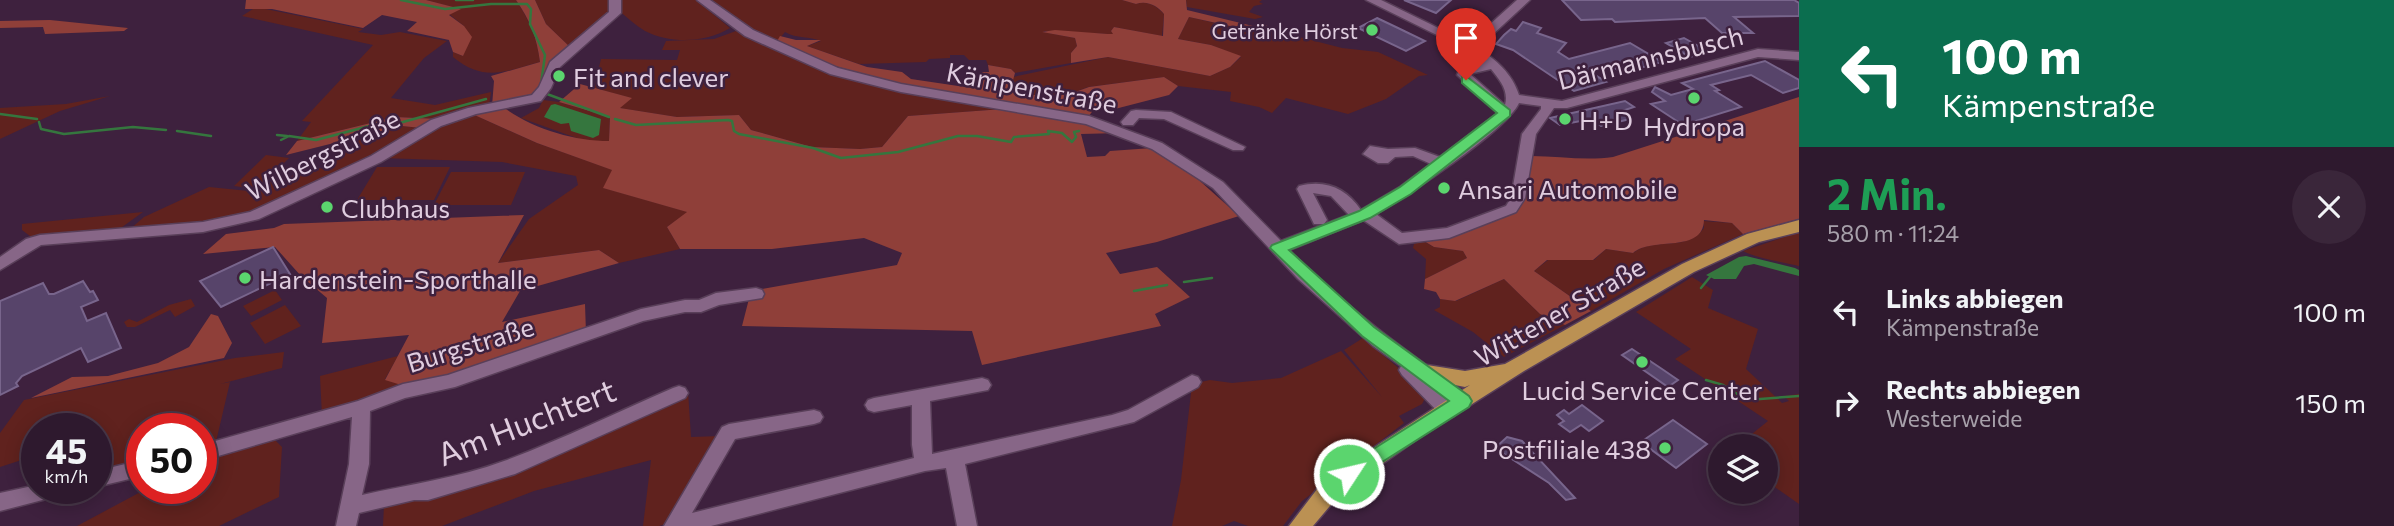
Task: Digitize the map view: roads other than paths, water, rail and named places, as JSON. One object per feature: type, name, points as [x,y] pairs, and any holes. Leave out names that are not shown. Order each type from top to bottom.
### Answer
[{"type":"main road","name":"Wittener Straße","points":[[1300,526],[1332,487],[1402,438],[1517,366],[1688,268],[1753,239],[1799,226]]},
{"type":"main road","points":[[1427,373],[1465,379],[1517,366]]},
{"type":"street","name":"Wilbergstraße","points":[[0,265],[31,243],[40,240],[203,227],[246,219],[376,159],[436,122],[536,98],[545,88],[554,65],[615,13],[615,0]]},
{"type":"street","name":"Kämpenstraße","points":[[703,0],[725,19],[758,38],[834,71],[901,89],[1078,118],[1139,138],[1175,156],[1218,185],[1304,275],[1455,406]]},
{"type":"street","points":[[1278,248],[1361,216],[1405,190],[1506,113],[1513,98],[1507,79],[1495,65],[1470,48],[1372,0]]},
{"type":"street","points":[[1470,48],[1524,0]]},
{"type":"street","name":"Därmannsbusch","points":[[1513,98],[1547,105],[1566,104],[1758,53],[1799,55]]},
{"type":"street","points":[[1495,65],[1471,67],[1464,70],[1463,75],[1506,113]]},
{"type":"street","points":[[1320,220],[1304,189],[1337,191],[1361,216],[1399,239],[1449,233],[1511,209],[1518,198],[1529,134],[1548,109],[1547,105]]},
{"type":"street","points":[[1128,122],[1136,114],[1166,115],[1208,141],[1238,147]]},
{"type":"street","points":[[1387,153],[1415,152],[1442,163]]},
{"type":"street","name":"Burgstraße","points":[[217,448],[361,407],[403,391],[449,382],[641,315],[685,306],[701,306],[716,299],[756,294]]},
{"type":"street","name":"Kämpenstraße","points":[[1380,341],[1427,373],[1455,406]]},
{"type":"street","points":[[675,526],[925,463],[954,459],[1112,422],[1134,415],[1192,382]]},
{"type":"street","points":[[874,405],[982,385]]},
{"type":"street","name":"Am Huchtert","points":[[351,506],[414,492],[428,492],[508,468],[679,393]]},
{"type":"street","points":[[921,396],[921,445],[925,463]]},
{"type":"street","points":[[346,526],[359,464],[361,407]]},
{"type":"street","points":[[675,526],[729,432],[814,417]]},
{"type":"street","points":[[954,459],[967,526]]},
{"type":"street","points":[[0,502],[21,497]]},
{"type":"street","points":[[725,526],[758,507]]},
{"type":"waterway","points":[[401,0],[445,9],[491,4],[527,4],[531,9],[530,24],[545,55],[541,84]]},
{"type":"waterway","points":[[456,0],[473,0]]},
{"type":"waterway","points":[[547,94],[609,117]]},
{"type":"waterway","points":[[281,140],[289,136],[316,140],[377,124],[403,122],[486,99]]},
{"type":"waterway","points":[[0,114],[37,119]]},
{"type":"waterway","points":[[615,119],[636,125],[728,120],[732,121],[734,131],[739,134],[813,148],[841,158],[898,152],[958,136],[977,136],[1011,142],[1014,137],[1049,134],[1048,131],[1062,133],[1072,142],[1076,137],[1074,132],[1079,131]]},
{"type":"waterway","points":[[39,122],[41,129],[64,134],[133,127],[166,130]]},
{"type":"waterway","points":[[177,131],[211,136]]},
{"type":"waterway","points":[[277,135],[287,136]]},
{"type":"waterway","points":[[1701,288],[1710,277]]},
{"type":"waterway","points":[[1184,282],[1212,278]]},
{"type":"waterway","points":[[1134,291],[1167,285]]},
{"type":"waterway","points":[[1706,380],[1723,385],[1747,400],[1799,396]]},
{"type":"place","name":"Getränke Hörst","points":[[1372,30]]},
{"type":"place","name":"Fit and clever","points":[[559,76]]},
{"type":"place","name":"Hydropa","points":[[1694,98]]},
{"type":"place","name":"H+D","points":[[1565,119]]},
{"type":"place","name":"Ansari Automobile","points":[[1444,188]]},
{"type":"place","name":"Clubhaus","points":[[327,207]]},
{"type":"place","name":"Hardenstein-Sporthalle","points":[[245,278]]},
{"type":"place","name":"Lucid Service Center","points":[[1642,362]]},
{"type":"place","name":"Postfiliale 438","points":[[1665,448]]}]
